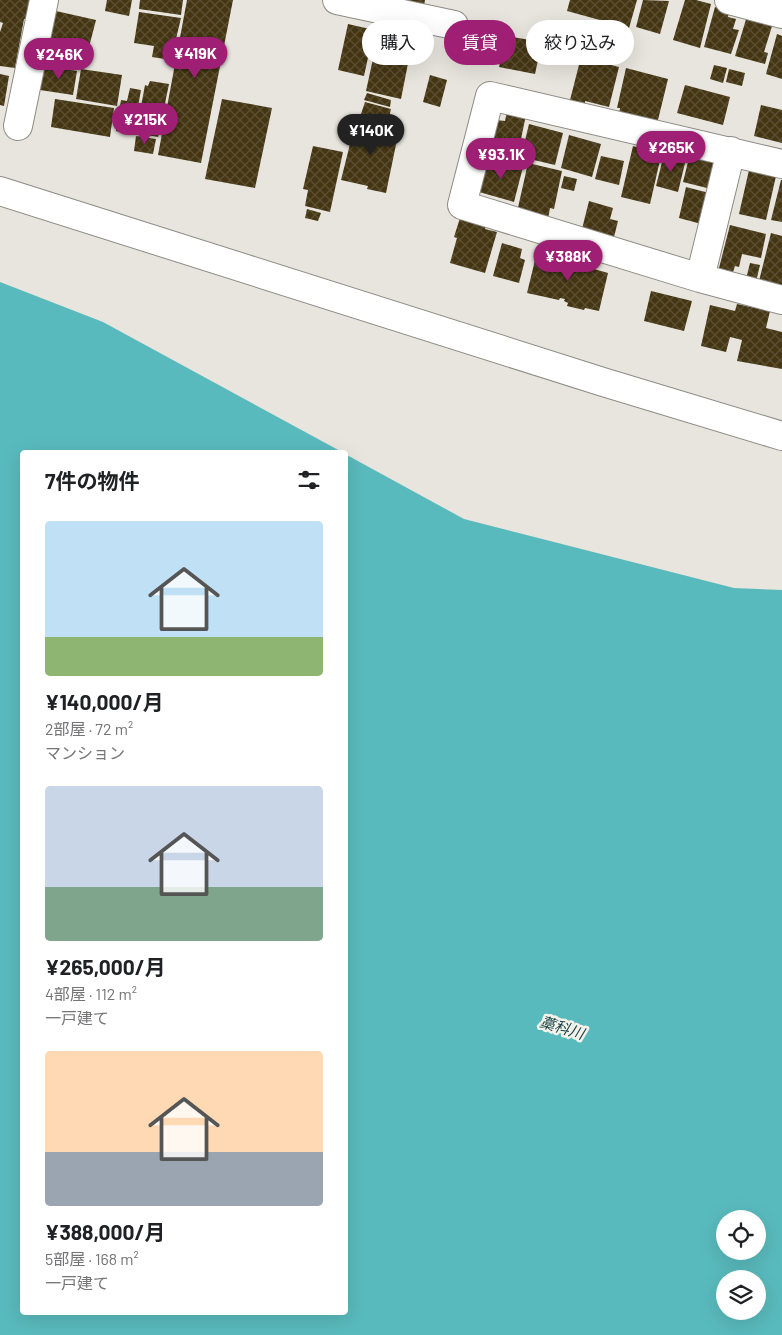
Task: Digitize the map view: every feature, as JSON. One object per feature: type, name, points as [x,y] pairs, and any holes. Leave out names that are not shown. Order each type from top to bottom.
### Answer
[{"type":"street","points":[[18,126],[44,0]]},
{"type":"street","points":[[337,0],[444,23]]},
{"type":"street","points":[[730,0],[782,14]]},
{"type":"street","points":[[782,164],[490,96],[462,205],[700,278],[782,300]]},
{"type":"street","points":[[700,278],[731,152]]},
{"type":"street","points":[[0,190],[604,382],[782,436]]},
{"type":"water","name":"藁科川","points":[[0,282],[103,322],[338,450],[20,450],[20,1315],[348,1315],[348,456],[464,519],[734,588],[782,590],[782,1335],[0,1335]]},
{"type":"building","points":[[0,0],[30,0],[27,19],[24,19],[15,68],[0,66],[0,32],[3,23],[0,22]]},
{"type":"building","points":[[107,0],[132,0],[129,16],[105,11]]},
{"type":"building","points":[[140,0],[183,0],[181,15],[139,9]]},
{"type":"building","points":[[187,0],[233,0],[201,163],[158,155]]},
{"type":"building","points":[[371,0],[425,0],[423,11]]},
{"type":"building","points":[[570,0],[637,0],[631,20],[600,20],[567,11]]},
{"type":"building","points":[[643,0],[669,1],[660,34],[636,27]]},
{"type":"building","points":[[685,0],[696,0],[711,4],[700,48],[673,40]]},
{"type":"building","points":[[715,7],[729,12],[728,17],[736,19],[733,29],[739,30],[731,54],[704,47]]},
{"type":"building","points":[[56,11],[96,20],[89,47],[50,38]]},
{"type":"building","points":[[139,12],[181,18],[171,60],[152,57],[154,46],[134,43]]},
{"type":"building","points":[[747,16],[773,23],[764,52],[768,53],[765,64],[735,56]]},
{"type":"building","points":[[348,24],[362,27],[362,65],[366,65],[364,76],[338,70]]},
{"type":"building","points":[[777,34],[782,36],[782,79],[766,74]]},
{"type":"building","points":[[516,38],[526,39],[526,65],[537,65],[535,74],[499,67],[499,65],[516,65]]},
{"type":"building","points":[[372,65],[408,65],[401,99],[366,91]]},
{"type":"building","points":[[579,65],[611,65],[619,67],[609,107],[585,101],[585,103],[570,100]]},
{"type":"building","points":[[714,65],[727,68],[723,83],[710,79]]},
{"type":"building","points":[[44,66],[77,71],[73,95],[40,90]]},
{"type":"building","points":[[626,68],[668,79],[657,124],[619,114],[620,108],[617,108]]},
{"type":"building","points":[[81,69],[122,75],[117,106],[76,99]]},
{"type":"building","points":[[729,69],[745,73],[742,86],[726,82]]},
{"type":"building","points":[[0,74],[9,76],[4,106],[0,105]]},
{"type":"building","points":[[430,75],[447,80],[440,107],[423,102]]},
{"type":"building","points":[[150,81],[169,84],[158,137],[136,133],[145,85],[148,86]]},
{"type":"building","points":[[685,85],[730,97],[723,125],[677,113]]},
{"type":"building","points":[[130,88],[141,90],[133,135],[116,131],[121,100],[127,101]]},
{"type":"building","points":[[367,93],[391,100],[390,107],[364,100]]},
{"type":"building","points":[[55,99],[114,108],[110,137],[51,127]]},
{"type":"building","points":[[222,99],[272,108],[255,188],[205,179]]},
{"type":"building","points":[[365,102],[391,109],[388,121],[361,114]]},
{"type":"building","points":[[761,105],[782,110],[782,143],[754,136]]},
{"type":"building","points":[[507,111],[526,115],[516,163],[486,155],[496,120],[505,121]]},
{"type":"building","points":[[356,120],[399,130],[386,193],[367,189],[368,186],[341,180]]},
{"type":"building","points":[[529,124],[563,133],[555,165],[521,157]]},
{"type":"building","points":[[569,135],[601,144],[592,177],[561,168]]},
{"type":"building","points":[[136,136],[156,139],[153,154],[134,151]]},
{"type":"building","points":[[649,143],[663,147],[650,204],[621,197],[633,146],[647,150]]},
{"type":"building","points":[[313,146],[343,152],[330,212],[305,206],[308,190],[303,189]]},
{"type":"building","points":[[664,154],[686,159],[678,192],[656,186]]},
{"type":"building","points":[[690,154],[714,160],[713,167],[721,169],[715,190],[683,182]]},
{"type":"building","points":[[601,156],[624,161],[619,185],[595,179]]},
{"type":"building","points":[[488,158],[523,167],[514,202],[479,192]]},
{"type":"building","points":[[528,163],[562,171],[554,209],[550,208],[548,219],[517,212]]},
{"type":"building","points":[[749,170],[776,176],[766,220],[739,214]]},
{"type":"building","points":[[564,176],[577,179],[574,191],[561,188]]},
{"type":"building","points":[[782,180],[782,222],[771,220]]},
{"type":"building","points":[[686,187],[713,194],[705,225],[679,218]]},
{"type":"building","points":[[589,201],[613,208],[610,219],[618,221],[614,237],[582,229]]},
{"type":"building","points":[[307,209],[321,213],[318,221],[305,218]]},
{"type":"building","points":[[460,218],[486,226],[485,229],[497,232],[485,273],[450,263],[457,238],[454,237]]},
{"type":"building","points":[[730,225],[766,234],[761,258],[742,254],[739,267],[735,266],[733,272],[719,268]]},
{"type":"building","points":[[771,233],[782,236],[782,291],[758,285]]},
{"type":"building","points":[[502,243],[522,249],[520,258],[525,260],[519,283],[493,276]]},
{"type":"building","points":[[549,252],[574,257],[573,261],[595,266],[594,269],[608,273],[599,311],[567,306],[568,303],[564,301],[565,299],[560,298],[559,300],[527,293],[536,256],[548,259]]},
{"type":"building","points":[[750,263],[760,265],[755,286],[745,283]]},
{"type":"building","points":[[651,291],[692,301],[684,331],[644,321]]},
{"type":"building","points":[[737,304],[770,311],[766,328],[782,332],[782,369],[737,361],[742,340],[730,337],[726,352],[701,346],[710,305],[735,311]]}]
